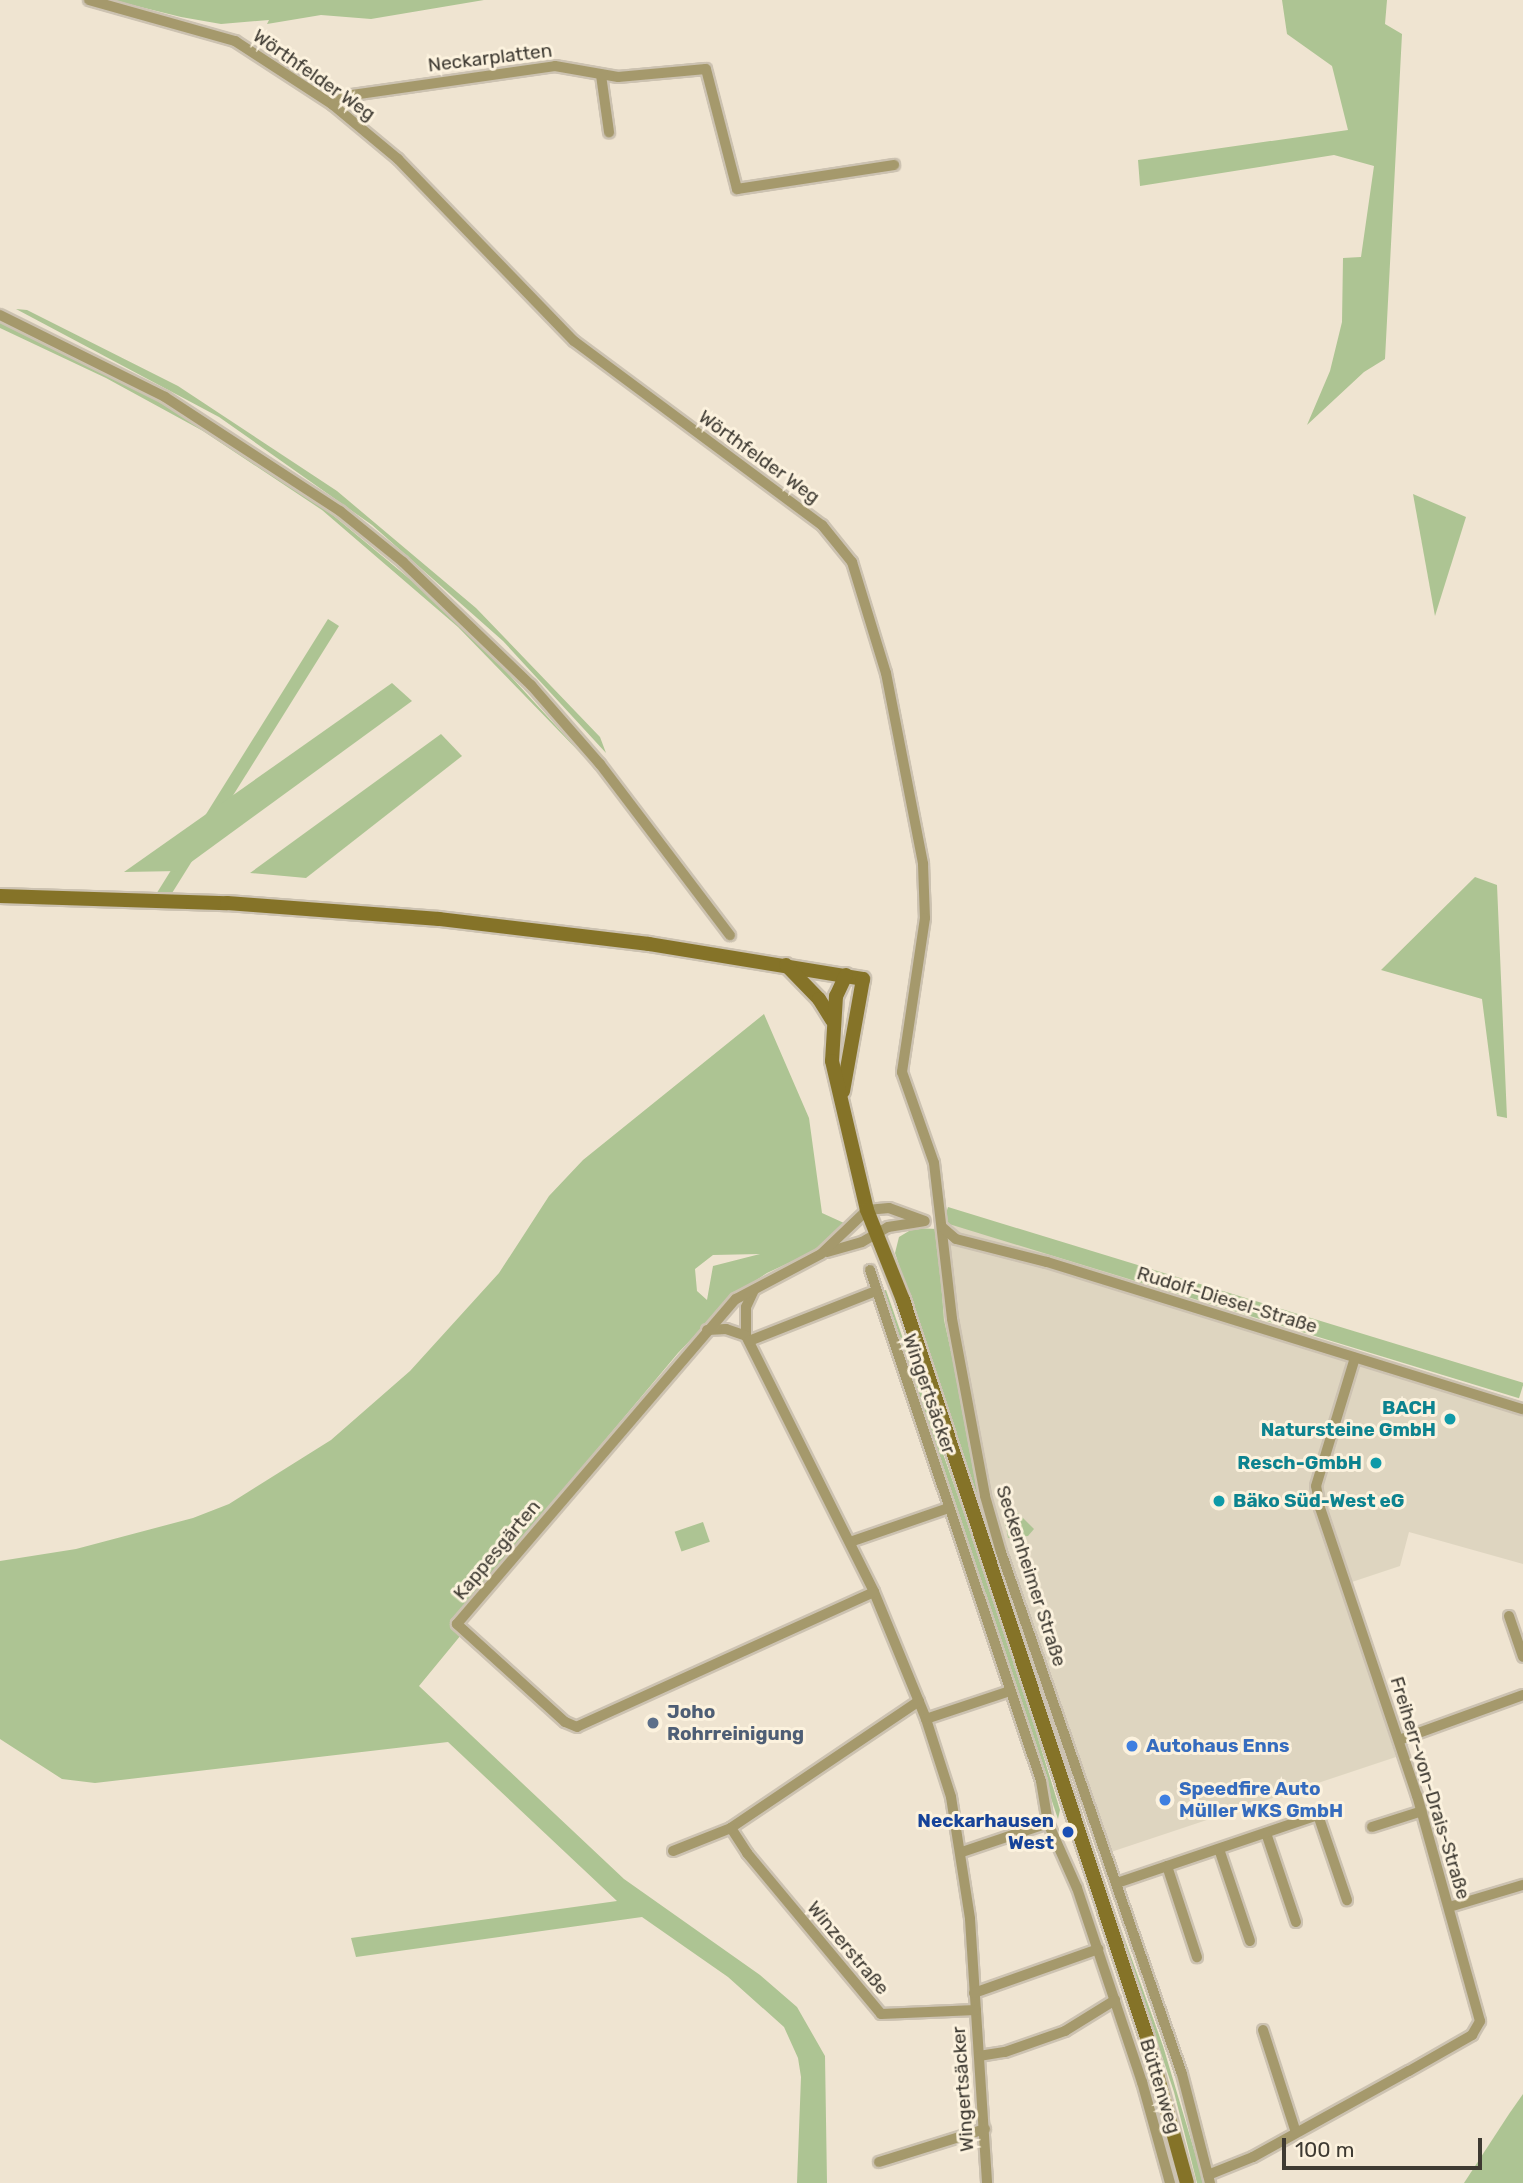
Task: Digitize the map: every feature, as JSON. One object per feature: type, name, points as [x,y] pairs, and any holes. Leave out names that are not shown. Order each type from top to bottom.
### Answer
[{"type":"main road","points":[[0,896],[214,903],[439,919],[786,965],[863,978],[842,1100]]},
{"type":"main road","points":[[786,965],[819,999],[832,1020]]},
{"type":"main road","points":[[846,975],[836,996],[832,1020],[832,1061],[867,1210],[926,1369],[1147,2038],[1187,2183]]},
{"type":"street","name":"Wörthfelder Weg","points":[[89,0],[235,41],[333,105],[398,159],[574,341],[822,525],[844,549],[870,609],[891,699],[923,864],[922,944],[905,1042],[904,1086],[929,1144],[938,1215],[945,1229]]},
{"type":"street","name":"Neckarplatten","points":[[333,105],[345,96],[555,66],[601,75],[706,69],[737,189],[894,165]]},
{"type":"street","points":[[601,75],[609,132]]},
{"type":"street","points":[[0,315],[80,352],[188,411],[340,511],[403,562],[531,685],[600,764],[730,934]]},
{"type":"street","name":"Rudolf-Diesel-Straße","points":[[867,1210],[889,1208],[945,1229],[956,1239],[1047,1262],[1523,1409]]},
{"type":"street","name":"Kappesgärten","points":[[821,1254],[867,1210]]},
{"type":"street","points":[[877,1234],[888,1227],[925,1221]]},
{"type":"street","name":"Seckenheimer Straße","points":[[945,1229],[952,1319],[985,1496],[1182,2074],[1209,2179]]},
{"type":"street","name":"Kappesgärten","points":[[874,1592],[577,1727],[565,1722],[457,1625],[736,1299],[821,1254],[877,1234]]},
{"type":"street","name":"Wingertsäcker","points":[[870,1269],[1041,1782],[1048,1824],[1098,1949]]},
{"type":"street","points":[[747,1338],[746,1307],[754,1290]]},
{"type":"street","points":[[707,1331],[726,1329],[747,1338],[876,1291]]},
{"type":"street","name":"Wingertsäcker","points":[[747,1338],[874,1592],[926,1719],[951,1797],[962,1852],[987,2183]]},
{"type":"street","name":"Freiherr-von-Drais-Straße","points":[[1209,2179],[1296,2133],[1478,2029],[1474,1986],[1422,1811],[1317,1486],[1354,1358]]},
{"type":"street","points":[[850,1542],[949,1508]]},
{"type":"street","points":[[1509,1616],[1523,1657]]},
{"type":"street","points":[[926,1719],[1010,1691]]},
{"type":"street","points":[[1399,1740],[1523,1695]]},
{"type":"street","points":[[673,1851],[731,1828],[919,1701]]},
{"type":"street","points":[[1372,1827],[1422,1811]]},
{"type":"street","points":[[1117,1884],[1318,1815],[1347,1900]]},
{"type":"street","points":[[962,1852],[1048,1824]]},
{"type":"street","name":"Winzerstraße","points":[[731,1828],[764,1874],[881,2014],[976,2010]]},
{"type":"street","points":[[1266,1833],[1296,1923]]},
{"type":"street","points":[[1219,1849],[1250,1941]]},
{"type":"street","points":[[1167,1866],[1197,1957]]},
{"type":"street","points":[[1449,1907],[1523,1885]]},
{"type":"street","points":[[974,1993],[1098,1949]]},
{"type":"street","name":"Büttenweg","points":[[1098,1949],[1171,2183]]},
{"type":"street","points":[[979,2056],[1005,2052],[1065,2031],[1115,2000]]},
{"type":"street","points":[[1263,2030],[1296,2133]]},
{"type":"street","points":[[879,2162],[985,2129]]},
{"type":"shaded area","points":[[951,1223],[1523,1402],[1523,1564],[1409,1532],[1400,1566],[1343,1585],[1396,1757],[1111,1852],[1054,1710],[966,1420],[944,1320],[937,1229]]},
{"type":"green space","points":[[112,0],[484,0],[371,19],[321,15],[267,24],[269,20],[221,24]]},
{"type":"green space","points":[[1282,0],[1387,0],[1385,24],[1402,34],[1385,359],[1364,372],[1307,425],[1330,371],[1342,322],[1343,258],[1361,257],[1374,166],[1334,155],[1140,186],[1138,160],[1348,130],[1332,66],[1287,34]]},
{"type":"green space","points":[[16,309],[27,310],[178,386],[337,491],[476,608],[600,737],[606,753],[503,641],[372,525],[219,417]]},
{"type":"green space","points":[[0,322],[104,370],[214,432],[311,497],[458,619],[590,763],[458,627],[322,510],[203,431],[106,378],[0,328]]},
{"type":"green space","points":[[1413,494],[1466,517],[1435,616]]},
{"type":"green space","points":[[328,619],[339,626],[166,902],[155,895]]},
{"type":"green space","points":[[392,683],[412,701],[179,871],[124,872]]},
{"type":"green space","points":[[441,734],[462,756],[306,878],[250,873]]},
{"type":"green space","points":[[1475,877],[1497,885],[1507,1118],[1497,1116],[1482,999],[1381,970]]},
{"type":"green space","points":[[764,1014],[809,1118],[822,1213],[844,1223],[825,1246],[767,1273],[734,1295],[678,1353],[450,1625],[461,1635],[419,1686],[624,1879],[760,1975],[797,2007],[825,2056],[827,2183],[797,2183],[801,2077],[798,2058],[784,2027],[728,1977],[642,1917],[356,1957],[351,1938],[617,1901],[448,1742],[95,1783],[62,1779],[0,1739],[0,1561],[76,1549],[193,1518],[229,1504],[331,1440],[410,1371],[499,1273],[549,1196],[583,1160]],"holes":[[[760,1254],[713,1266],[707,1300],[697,1291],[695,1269],[713,1255]]]},
{"type":"green space","points":[[948,1207],[1523,1383],[1519,1398],[943,1222]]},
{"type":"green space","points":[[914,1228],[937,1229],[944,1320],[995,1549],[1077,1778],[1066,1768],[1042,1700],[895,1253],[899,1237]]},
{"type":"green space","points":[[886,1290],[1006,1634],[1060,1810],[1058,1819],[880,1291]]},
{"type":"green space","points":[[1018,1513],[1034,1529],[1028,1536],[1008,1538],[1004,1517]]},
{"type":"green space","points":[[703,1522],[710,1542],[681,1552],[675,1532]]},
{"type":"green space","points":[[1095,1856],[1163,2046],[1204,2183],[1197,2183],[1174,2092]]},
{"type":"green space","points":[[1523,2094],[1523,2183],[1464,2183],[1509,2114]]},
{"type":"place","name":"BACH Natursteine GmbH","points":[[1450,1419]]},
{"type":"place","name":"Resch-GmbH","points":[[1376,1463]]},
{"type":"place","name":"Bäko Süd-West eG","points":[[1219,1501]]},
{"type":"place","name":"Joho Rohrreinigung","points":[[653,1723]]},
{"type":"place","name":"Autohaus Enns","points":[[1132,1746]]},
{"type":"place","name":"Speedfire Auto Müller WKS GmbH","points":[[1165,1800]]},
{"type":"place","name":"Neckarhausen West","points":[[1068,1832]]}]
